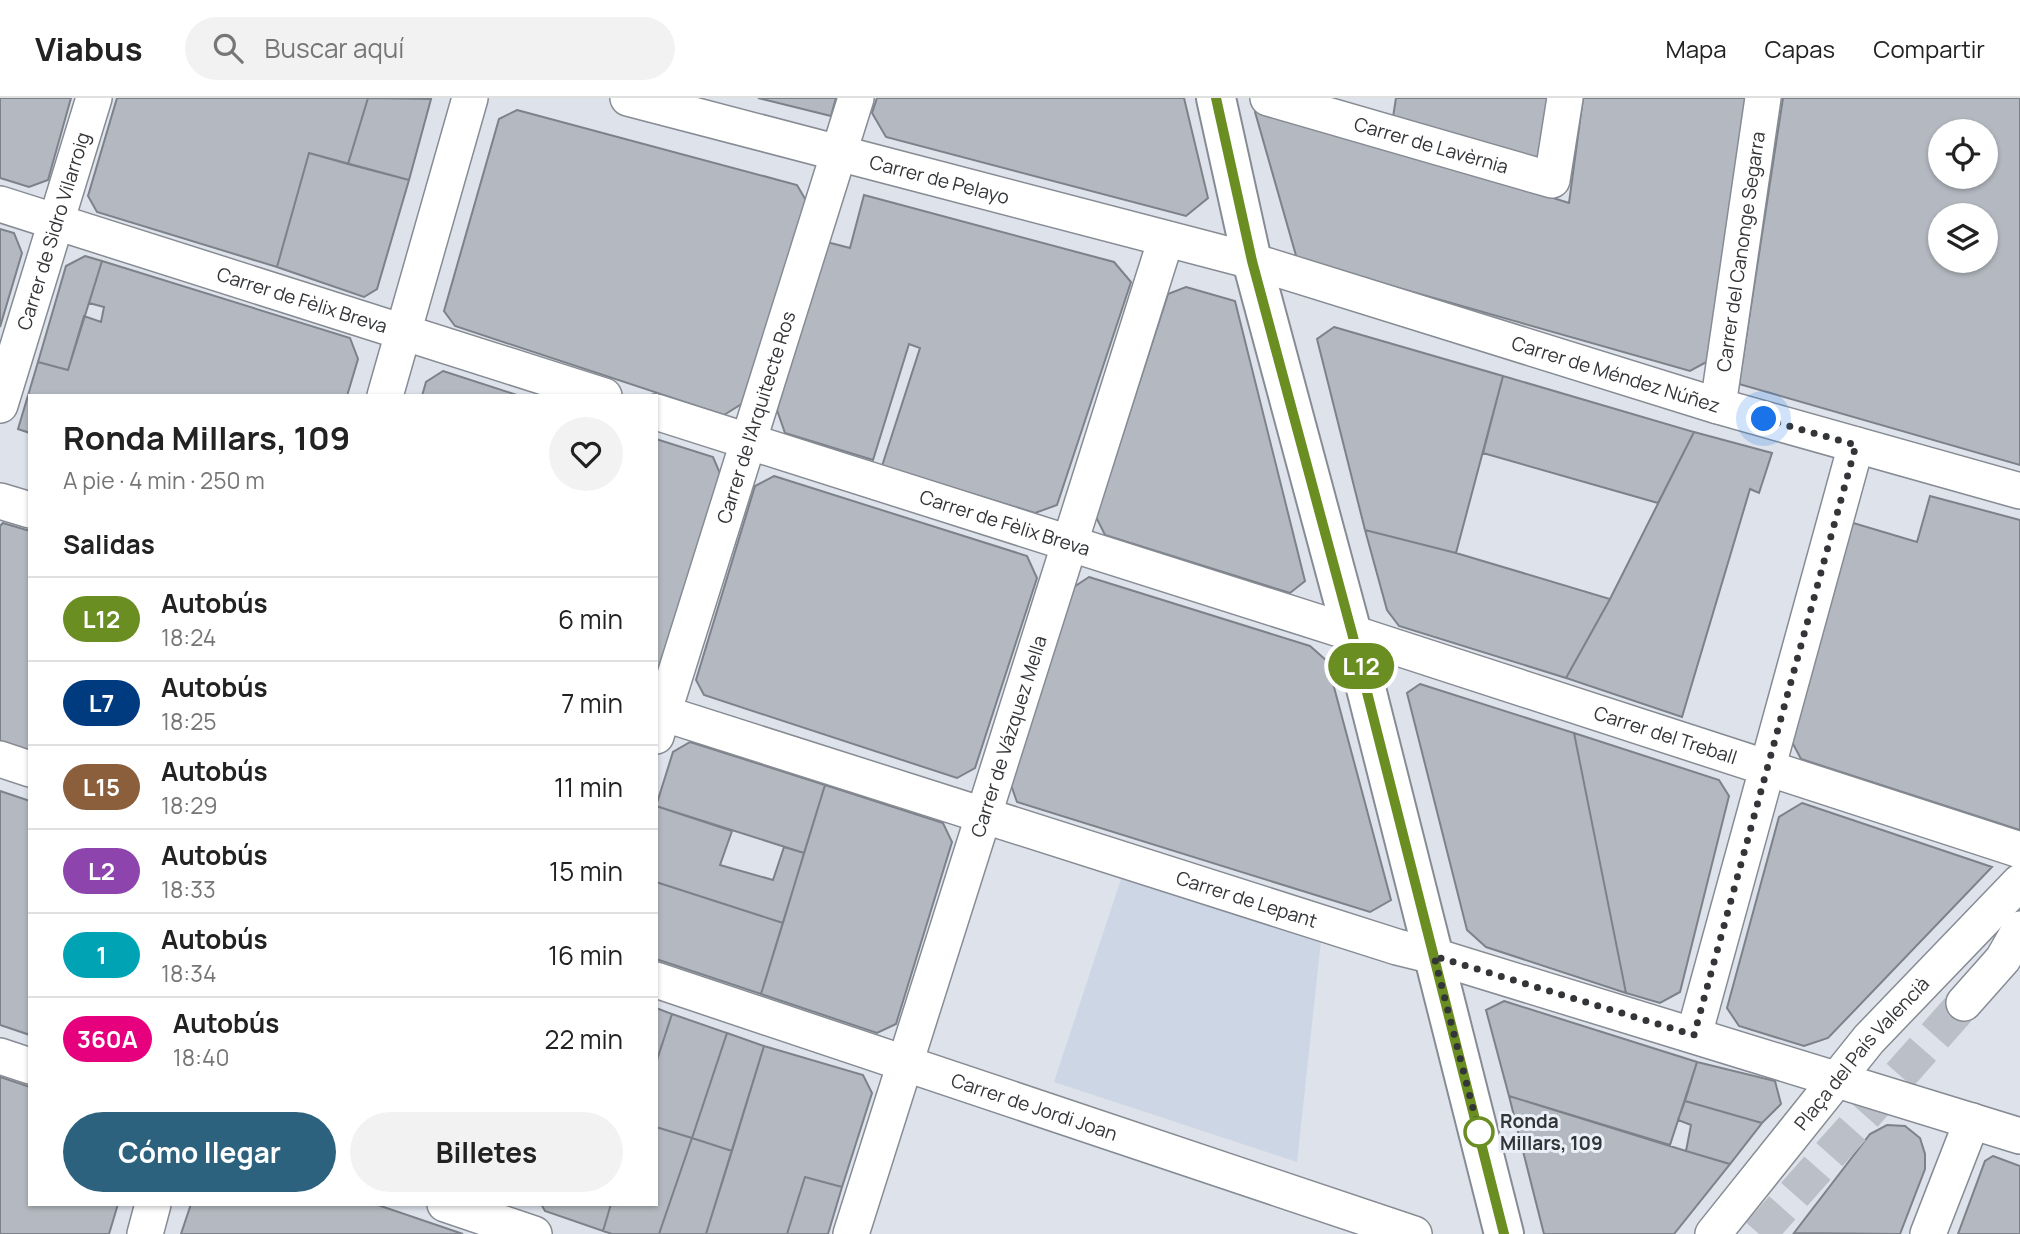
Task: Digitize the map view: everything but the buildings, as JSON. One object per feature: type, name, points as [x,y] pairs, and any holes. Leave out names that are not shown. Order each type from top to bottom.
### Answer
[{"type":"main road","points":[[1216,98],[1252,261],[1352,633],[1504,1234]]},
{"type":"street","name":"Carrer de Sidro Vilarroig","points":[[0,405],[94,98]]},
{"type":"street","points":[[386,394],[470,98]]},
{"type":"street","name":"Carrer de Pelayo","points":[[628,98],[1252,261]]},
{"type":"street","name":"Carrer de l'Arquitecte Ros","points":[[659,720],[856,98]]},
{"type":"street","name":"Carrer de Lavèrnia","points":[[1268,98],[1374,113],[1552,180],[1565,98]]},
{"type":"street","name":"Carrer del Canonge Segarra","points":[[1718,406],[1763,98]]},
{"type":"street","name":"Carrer de Fèlix Breva","points":[[0,204],[598,394]]},
{"type":"street","name":"Carrer de Vázquez Mella","points":[[851,1234],[1167,239]]},
{"type":"street","name":"Carrer de Méndez Núñez","points":[[1252,261],[1718,406],[2020,491]]},
{"type":"street","name":"Carrer de Fèlix Breva","points":[[658,413],[1352,633]]},
{"type":"street","points":[[1694,1035],[1856,445]]},
{"type":"street","points":[[0,501],[28,509]]},
{"type":"street","name":"Carrer del Treball","points":[[1352,633],[2020,850]]},
{"type":"street","name":"Carrer de Lepant","points":[[659,720],[984,815],[1397,947],[1839,1078],[2020,1136]]},
{"type":"street","points":[[0,759],[28,768]]},
{"type":"street","name":"Plaça del País Valencià","points":[[1713,1234],[1869,1039],[2020,882]]},
{"type":"street","points":[[1964,1003],[2003,959],[2020,929]]},
{"type":"street","name":"Carrer de Jordi Joan","points":[[658,980],[1414,1234]]},
{"type":"street","points":[[0,1056],[28,1065]]},
{"type":"street","points":[[1928,1234],[1972,1121]]},
{"type":"street","points":[[145,1234],[152,1206]]},
{"type":"street","points":[[452,1206],[512,1224]]},
{"type":"shaded area","points":[[1125,867],[1322,931],[1297,1162],[1054,1082]]},
{"type":"tunnel","points":[[1759,1234],[1964,1003]]},
{"type":"bus line","name":"L12","points":[[1216,98],[1252,261],[1352,633],[1504,1234]]},
{"type":"place","name":"Ronda Millars, 109","points":[[1479,1132]]},
{"type":"route","points":[[1479,1132],[1434,956],[1694,1035],[1856,445],[1764,419]]}]
